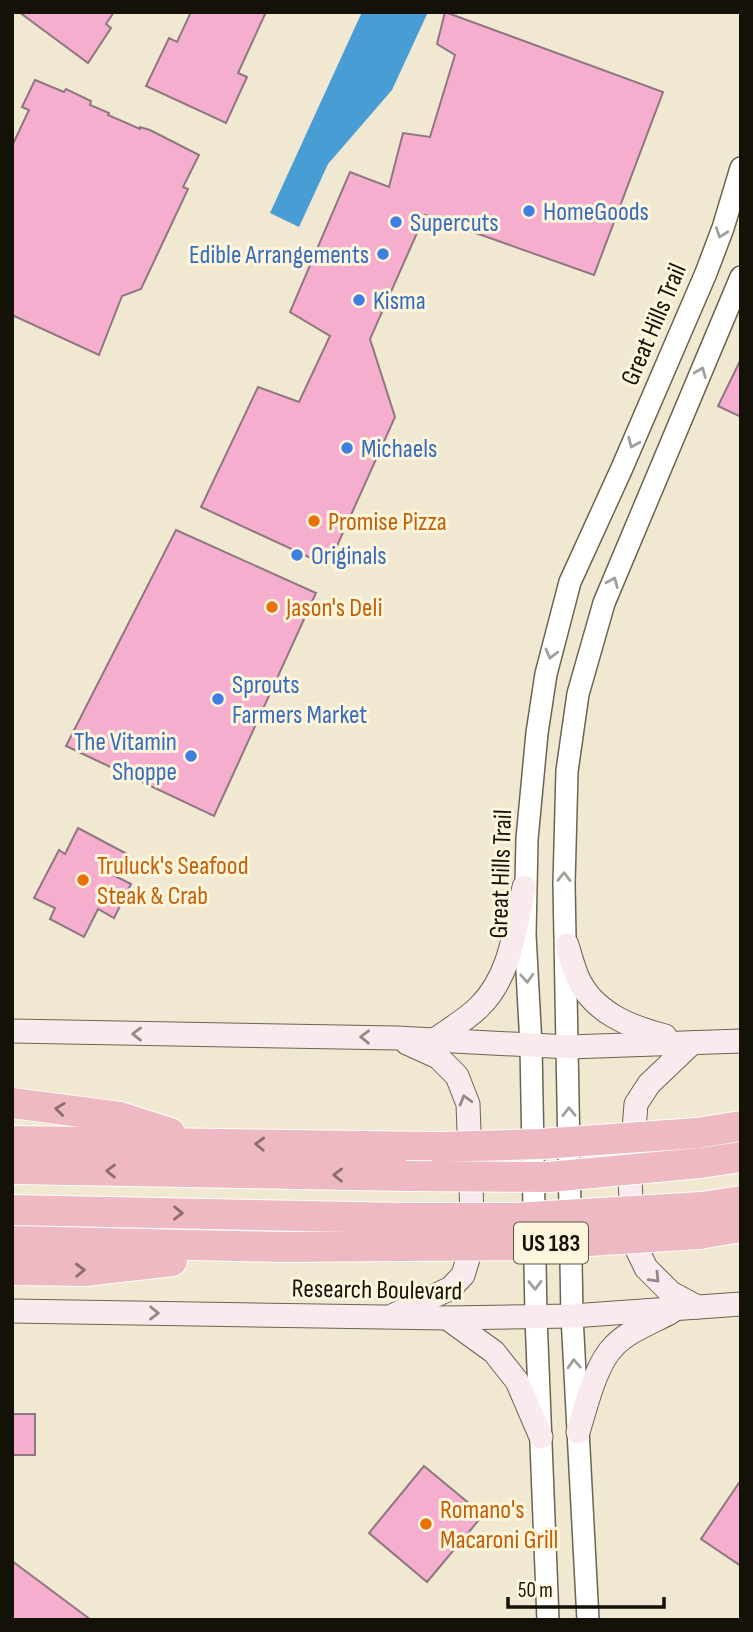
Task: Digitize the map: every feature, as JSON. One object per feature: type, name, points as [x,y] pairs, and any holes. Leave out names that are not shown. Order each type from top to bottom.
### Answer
[{"type":"highway","points":[[12,1103],[120,1117],[197,1142]]},
{"type":"highway","points":[[12,1169],[404,1162],[541,1144],[697,1133],[741,1126]]},
{"type":"highway","points":[[12,1141],[197,1142],[549,1177],[741,1157]]},
{"type":"highway","points":[[700,1220],[741,1201]]},
{"type":"highway","points":[[12,1210],[404,1232]]},
{"type":"highway","name":"US 183","points":[[12,1241],[284,1247],[404,1232],[527,1245],[700,1220],[741,1227]]},
{"type":"highway","points":[[12,1270],[85,1271],[284,1247]]},
{"type":"main road","points":[[436,1040],[479,1007],[498,984],[508,957],[524,887]]},
{"type":"main road","points":[[567,945],[578,979],[593,1000],[614,1017],[634,1028],[692,1043]]},
{"type":"main road","points":[[12,1031],[397,1038],[569,1047],[741,1041]]},
{"type":"main road","points":[[388,1318],[451,1288],[463,1275],[473,1243],[468,1104],[457,1076],[438,1057],[397,1038]]},
{"type":"main road","points":[[578,1432],[593,1387],[607,1355],[615,1345],[688,1308],[646,1269],[634,1241],[631,1179],[636,1104],[649,1084],[692,1043]]},
{"type":"main road","name":"Research Boulevard","points":[[12,1311],[447,1318],[572,1316],[741,1304]]},
{"type":"main road","points":[[447,1318],[494,1352],[517,1381],[541,1437]]},
{"type":"street","name":"Great Hills Trail","points":[[548,1620],[524,887],[544,686],[570,582],[706,273],[741,168]]},
{"type":"street","points":[[588,1620],[572,1316],[564,884],[567,771],[578,694],[604,603],[741,276]]},
{"type":"water","points":[[362,12],[428,12],[392,90],[328,164],[299,227],[270,213]]},
{"type":"building","points":[[19,12],[114,12],[106,24],[111,28],[88,63]]},
{"type":"building","points":[[191,12],[266,12],[238,73],[247,77],[226,123],[146,86],[169,38],[177,42]]},
{"type":"building","points":[[445,12],[663,92],[594,275],[425,215],[370,339],[395,417],[328,566],[201,507],[258,387],[299,402],[330,336],[290,312],[350,172],[389,187],[403,133],[430,137],[455,55],[437,44]]},
{"type":"building","points":[[35,80],[64,92],[66,89],[91,101],[90,105],[109,113],[108,115],[140,129],[150,130],[199,155],[183,187],[188,189],[141,289],[122,296],[99,355],[12,315],[12,146],[29,110],[22,107]]},
{"type":"building","points":[[741,359],[741,417],[718,406]]},
{"type":"building","points":[[176,530],[316,593],[214,816],[66,746]]},
{"type":"building","name":"Truluck's Seafood Steak & Crab","points":[[78,828],[127,854],[115,876],[131,884],[114,918],[98,909],[84,937],[50,919],[55,908],[34,898],[59,850],[65,854]]},
{"type":"building","points":[[12,1414],[35,1414],[35,1455],[12,1455]]},
{"type":"building","name":"Romano's Macaroni Grill","points":[[424,1466],[483,1515],[427,1582],[369,1533]]},
{"type":"building","points":[[741,1480],[741,1566],[701,1539]]},
{"type":"building","points":[[12,1561],[91,1620],[12,1620]]},
{"type":"place","name":"HomeGoods","points":[[529,211]]},
{"type":"place","name":"Supercuts","points":[[396,222]]},
{"type":"place","name":"Edible Arrangements","points":[[383,254]]},
{"type":"place","name":"Kisma","points":[[359,300]]},
{"type":"place","name":"Michaels","points":[[347,448]]},
{"type":"place","name":"Promise Pizza","points":[[314,521]]},
{"type":"place","name":"Originals","points":[[297,555]]},
{"type":"place","name":"Jason's Deli","points":[[272,607]]},
{"type":"place","name":"Sprouts Farmers Market","points":[[218,699]]},
{"type":"place","name":"The Vitamin Shoppe","points":[[191,756]]},
{"type":"place","name":"Truluck's Seafood Steak & Crab","points":[[83,880]]},
{"type":"place","name":"Romano's Macaroni Grill","points":[[426,1524]]}]
